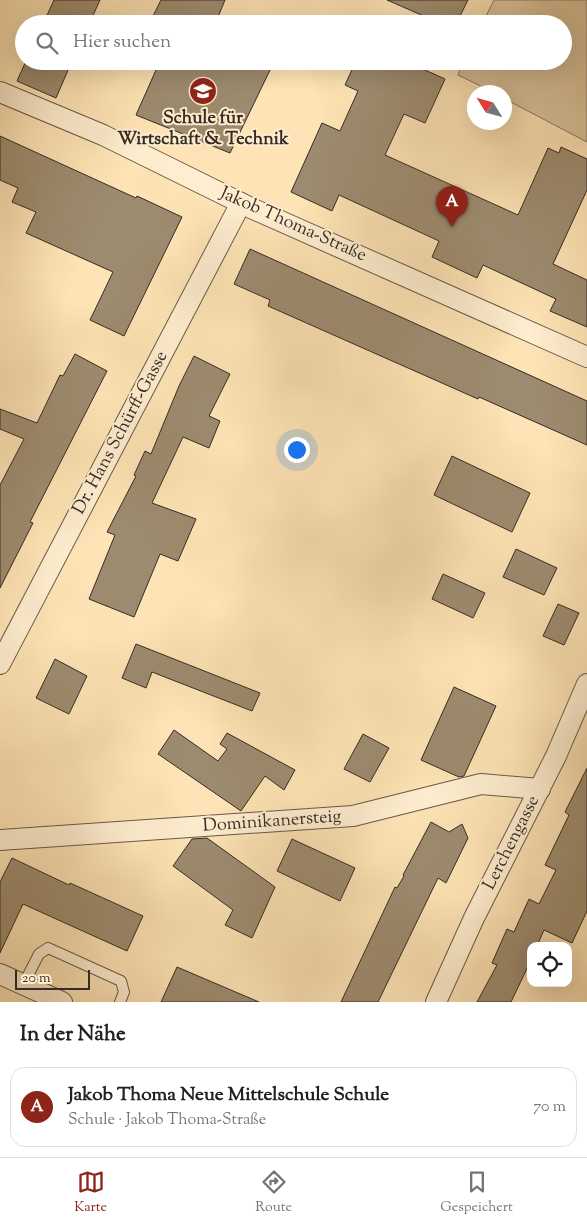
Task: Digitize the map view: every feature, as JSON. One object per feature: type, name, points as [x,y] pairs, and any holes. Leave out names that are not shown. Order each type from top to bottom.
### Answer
[{"type":"street","name":"Jakob Thoma-Straße","points":[[0,92],[102,135],[241,203],[587,357]]},
{"type":"street","name":"Dr. Hans Schürff-Gasse","points":[[0,664],[241,203]]},
{"type":"street","name":"Lerchengasse","points":[[436,1002],[474,918],[556,756],[587,684]]},
{"type":"street","name":"Dominikanersteig","points":[[0,840],[353,816],[481,784],[540,789]]},
{"type":"street","points":[[0,974],[62,1002]]},
{"type":"lane","points":[[23,984],[38,954],[48,948],[122,981],[124,992],[120,1002]]},
{"type":"shaded area","points":[[494,0],[587,0],[587,142],[512,103],[512,85],[479,85],[458,75],[460,70],[572,70],[572,15],[486,15]]},
{"type":"building","points":[[54,0],[100,0],[93,15],[47,15]]},
{"type":"building","points":[[161,0],[225,0],[219,15],[154,15]]},
{"type":"building","points":[[387,0],[468,0],[460,15],[421,15]]},
{"type":"building","points":[[22,70],[68,70],[56,98],[17,81]]},
{"type":"building","name":"Schule für Wirtschaft & Technik","points":[[156,70],[270,70],[230,153],[136,115]]},
{"type":"building","points":[[352,70],[425,70],[445,79],[425,123],[404,114],[385,155],[518,215],[548,148],[559,153],[561,147],[587,159],[587,190],[553,264],[587,280],[587,327],[550,311],[556,299],[483,265],[477,278],[432,257],[439,241],[339,195],[332,211],[291,192],[322,123],[340,131],[358,91],[345,85]]},
{"type":"building","points":[[0,136],[182,217],[124,336],[90,320],[113,272],[26,233],[36,212],[12,202],[18,188],[0,180]]},
{"type":"building","points":[[250,249],[587,401],[587,445],[268,306],[270,300],[234,284]]},
{"type":"building","points":[[75,354],[107,371],[30,522],[33,523],[0,588],[0,485],[24,439],[0,429],[0,409],[37,423],[60,375],[63,376]]},
{"type":"building","points":[[194,356],[230,374],[209,416],[220,421],[209,448],[183,437],[152,503],[196,519],[178,561],[160,554],[134,617],[89,599],[115,535],[107,532],[136,476],[134,475],[145,451],[151,454],[179,386]]},
{"type":"building","points":[[452,456],[530,493],[512,532],[434,495]]},
{"type":"building","points":[[516,549],[557,568],[544,595],[503,577]]},
{"type":"building","points":[[443,574],[485,593],[473,618],[432,599]]},
{"type":"building","points":[[558,604],[579,613],[564,645],[543,636]]},
{"type":"building","points":[[136,644],[260,693],[252,711],[152,672],[146,688],[122,678]]},
{"type":"building","points":[[55,659],[87,676],[69,714],[36,698]]},
{"type":"building","points":[[454,687],[496,706],[464,776],[459,777],[421,760]]},
{"type":"building","points":[[174,730],[218,761],[227,749],[220,744],[227,733],[295,770],[284,790],[265,776],[241,811],[158,754]]},
{"type":"building","points":[[363,734],[389,748],[370,782],[344,769]]},
{"type":"building","points":[[587,768],[587,911],[572,943],[544,930],[539,942],[527,942],[527,968],[511,1002],[477,1002],[497,965],[492,963],[507,929],[514,932],[529,899],[539,904],[556,870],[545,865],[569,815],[565,812]]},
{"type":"building","points":[[431,822],[449,832],[462,824],[468,838],[446,883],[438,878],[378,1002],[341,1002],[395,887],[397,888],[404,876]]},
{"type":"building","points":[[207,838],[275,887],[252,938],[225,925],[233,910],[173,866],[192,839]]},
{"type":"building","points":[[292,839],[355,868],[340,901],[277,871]]},
{"type":"building","points":[[12,858],[69,885],[70,883],[143,916],[127,951],[23,904],[0,953],[0,882]]},
{"type":"building","points":[[177,967],[259,1002],[161,1002]]},
{"type":"place","name":"Schule für Wirtschaft & Technik","points":[[203,91]]},
{"type":"place","name":"Jakob Thoma Neue Mittelschule Schule","points":[[452,227]]}]
